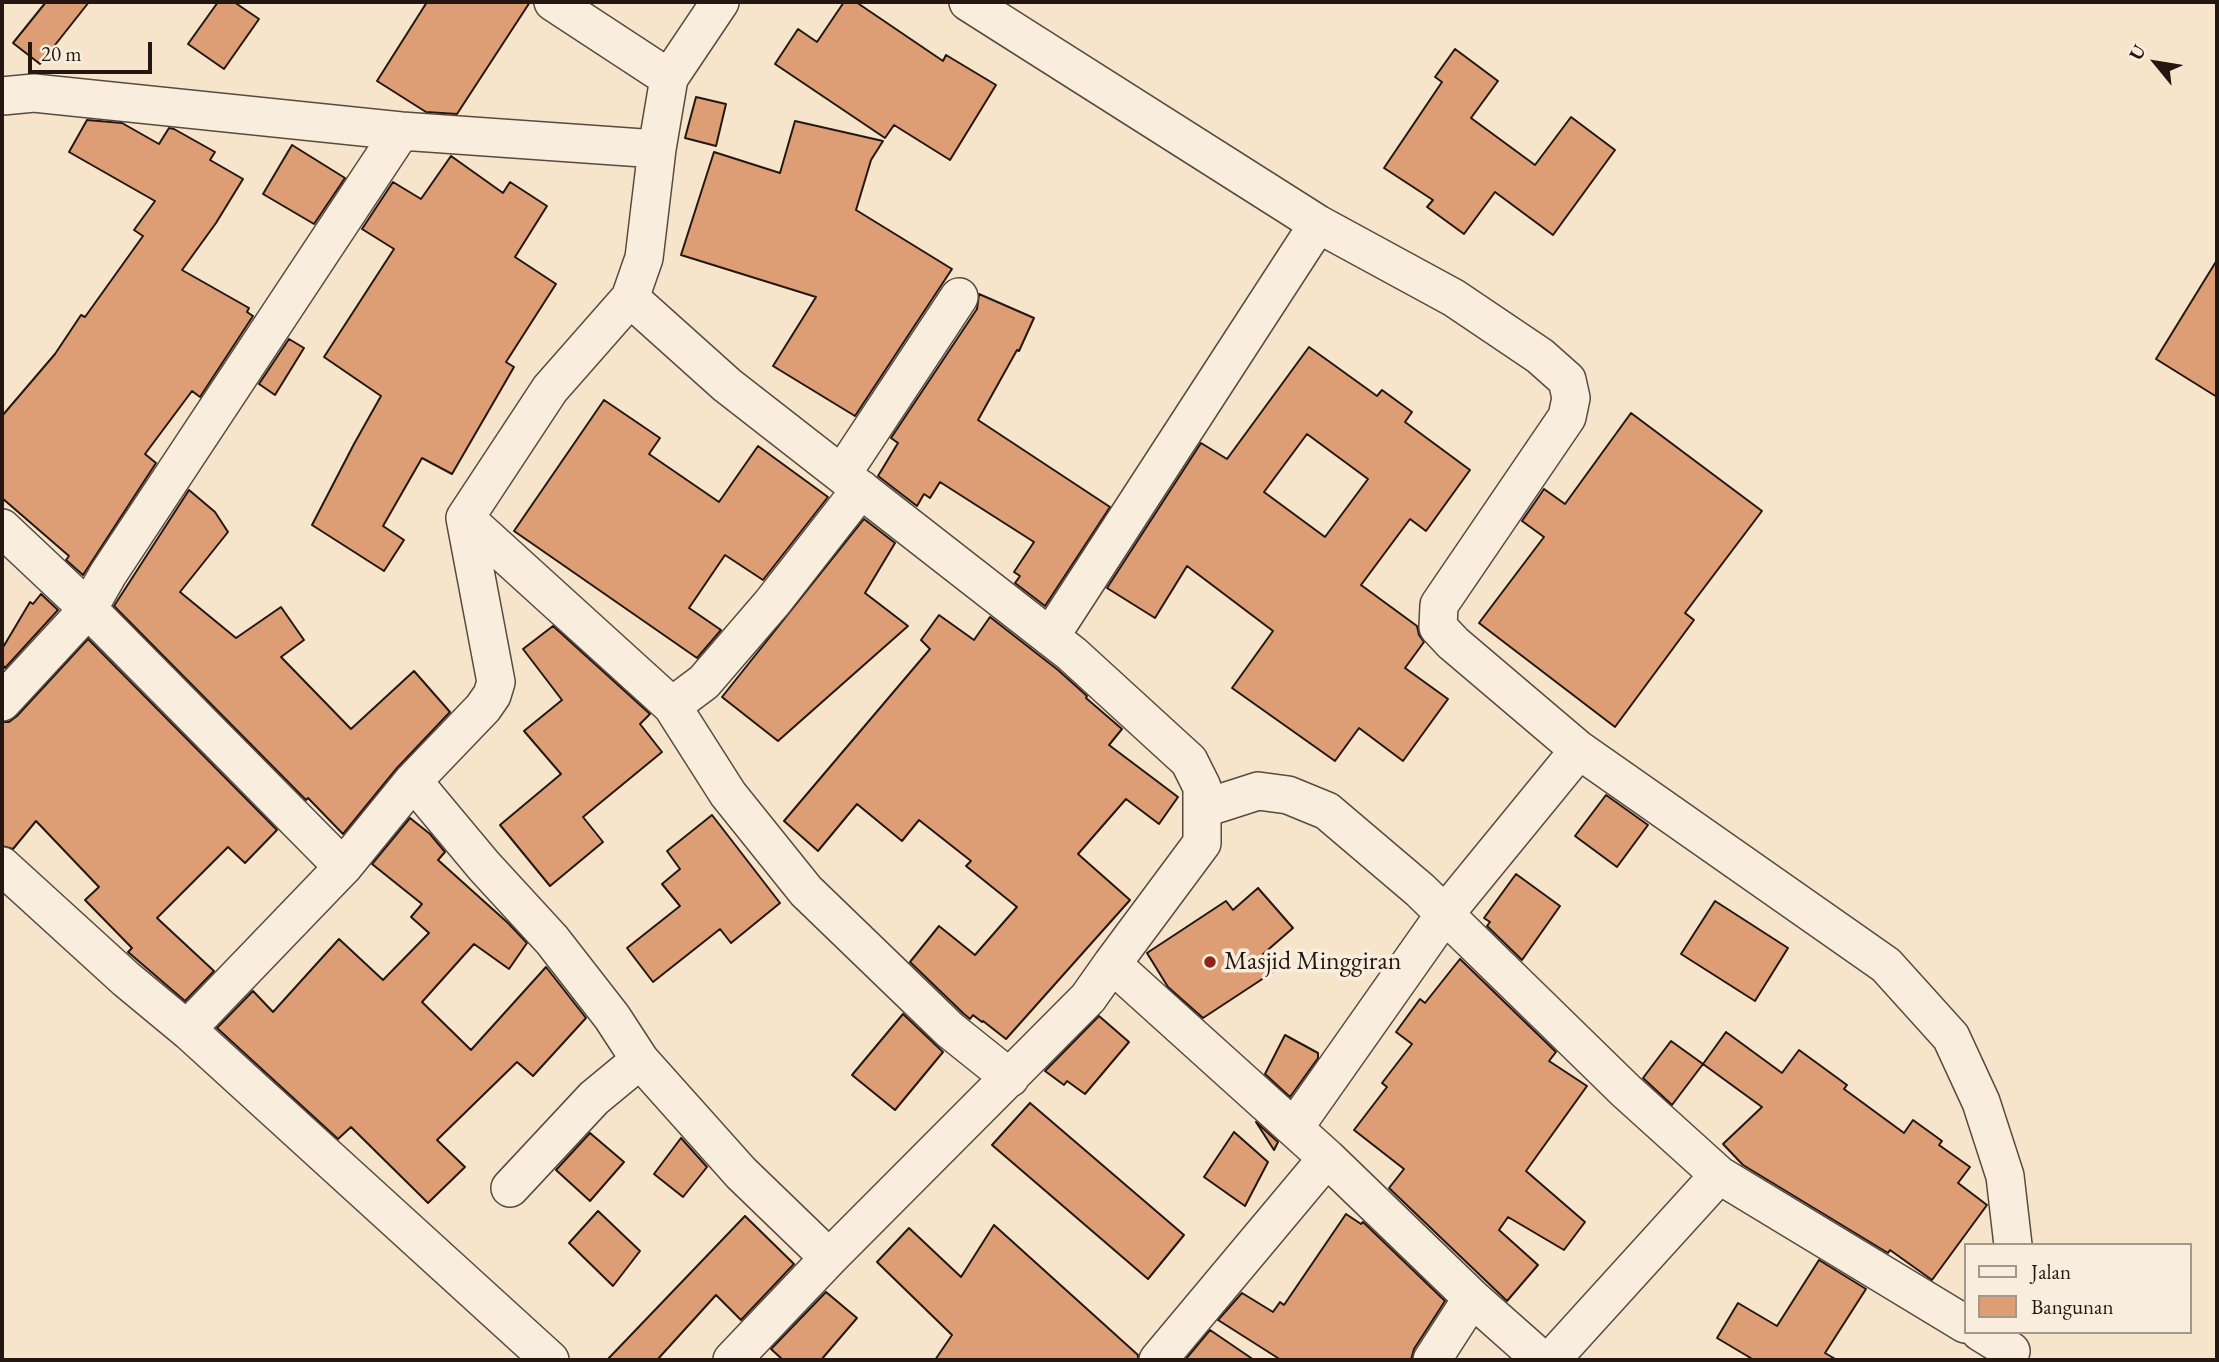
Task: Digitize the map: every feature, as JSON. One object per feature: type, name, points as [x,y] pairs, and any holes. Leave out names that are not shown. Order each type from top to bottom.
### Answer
[{"type":"street","points":[[553,2],[669,78]]},
{"type":"street","points":[[190,1032],[191,1024],[343,867],[413,781],[483,708],[492,695],[496,682],[465,518],[550,389],[630,298],[644,258],[657,149],[669,78],[720,2]]},
{"type":"street","points":[[968,2],[1318,224],[1454,298],[1540,356],[1567,380],[1571,398],[1567,418],[1439,605],[1438,627],[1453,643],[1579,750],[1886,965],[1951,1037],[1981,1102],[2005,1176],[2013,1243]]},
{"type":"street","points":[[2,96],[34,93],[401,131],[657,149]]},
{"type":"street","points":[[2,702],[88,609],[108,574],[401,131]]},
{"type":"street","points":[[1050,637],[1318,224]]},
{"type":"street","points":[[672,706],[704,682],[772,603],[851,482],[960,297]]},
{"type":"street","points":[[630,298],[727,385],[1072,654],[1189,761],[1202,787],[1202,843],[1088,998],[829,1258],[732,1360]]},
{"type":"street","points":[[465,518],[672,706],[728,794],[806,891],[950,1030],[1010,1078]]},
{"type":"street","points":[[2,528],[88,609],[343,867]]},
{"type":"street","points":[[1294,1128],[1444,915],[1579,750]]},
{"type":"street","points":[[413,781],[484,866],[552,940],[612,1017],[640,1060],[741,1173],[829,1258]]},
{"type":"street","points":[[1202,809],[1258,791],[1288,795],[1327,811],[1420,890],[1626,1091],[1719,1175],[1964,1323]]},
{"type":"street","points":[[2,866],[125,979],[190,1032],[550,1360]]},
{"type":"street","points":[[1112,964],[1327,1158],[1472,1298],[1542,1360]]},
{"type":"street","points":[[510,1188],[594,1098],[640,1060]]},
{"type":"street","points":[[1158,1360],[1327,1158]]},
{"type":"street","points":[[1550,1360],[1719,1175]]},
{"type":"street","points":[[1432,1360],[1472,1298]]},
{"type":"street","points":[[1984,1334],[2016,1348]]},
{"type":"building","points":[[46,2],[89,2],[40,64],[13,43]]},
{"type":"building","points":[[218,2],[234,2],[259,19],[224,69],[188,44]]},
{"type":"building","points":[[427,2],[530,2],[457,114],[426,112],[377,81]]},
{"type":"building","points":[[844,2],[856,2],[943,61],[946,55],[996,85],[950,160],[894,125],[885,138],[775,64],[798,29],[817,42]]},
{"type":"building","points":[[1455,49],[1498,81],[1471,118],[1535,165],[1571,117],[1615,150],[1553,235],[1495,192],[1464,234],[1427,207],[1433,200],[1384,168],[1442,82],[1435,77]]},
{"type":"building","points":[[696,97],[726,104],[716,146],[685,138]]},
{"type":"building","points":[[87,120],[122,123],[159,144],[169,128],[174,129],[215,152],[210,160],[243,179],[182,270],[249,308],[247,312],[253,316],[200,397],[192,391],[145,454],[156,463],[83,575],[66,560],[69,556],[2,498],[2,416],[55,354],[81,315],[85,317],[143,236],[134,230],[155,201],[69,152]]},
{"type":"building","points":[[795,121],[883,141],[871,160],[856,210],[952,269],[855,416],[773,366],[816,297],[681,255],[714,152],[780,173]]},
{"type":"building","points":[[292,145],[345,178],[314,224],[263,194]]},
{"type":"building","points":[[451,156],[503,193],[510,182],[547,206],[515,257],[556,284],[506,362],[514,367],[452,474],[422,458],[383,526],[404,540],[384,571],[312,525],[381,396],[324,357],[394,249],[362,229],[393,182],[421,199]]},
{"type":"building","points":[[2217,260],[2217,397],[2156,359]]},
{"type":"building","points":[[979,294],[1034,318],[1019,351],[1017,350],[978,420],[1110,507],[1045,606],[1015,583],[1020,576],[1014,572],[1034,542],[940,482],[930,498],[924,494],[917,506],[878,476],[898,443],[891,438],[977,309]]},
{"type":"building","points":[[289,339],[304,348],[275,395],[259,384]]},
{"type":"building","points":[[1309,347],[1377,396],[1382,390],[1412,412],[1405,422],[1470,470],[1426,531],[1410,519],[1361,585],[1417,626],[1424,642],[1405,668],[1448,699],[1403,761],[1359,728],[1335,761],[1232,688],[1273,631],[1187,566],[1155,618],[1107,588],[1201,443],[1227,459]],"holes":[[[1307,434],[1368,479],[1325,537],[1264,492]]]},
{"type":"building","points":[[604,400],[660,438],[649,454],[719,502],[758,446],[828,497],[763,580],[725,555],[689,608],[721,630],[697,658],[514,531]]},
{"type":"building","points":[[1631,413],[1762,511],[1685,613],[1694,620],[1615,727],[1479,623],[1544,537],[1522,521],[1544,489],[1565,504]]},
{"type":"building","points":[[189,490],[215,512],[228,532],[180,592],[236,638],[281,607],[304,640],[281,657],[351,729],[414,671],[450,712],[397,768],[343,834],[114,606]]},
{"type":"building","points":[[864,519],[895,543],[865,593],[908,626],[778,741],[722,697]]},
{"type":"building","points":[[41,594],[58,610],[5,668],[2,664],[2,649],[30,602],[33,604]]},
{"type":"building","points":[[939,615],[974,640],[990,617],[1058,670],[1122,729],[1109,745],[1178,797],[1159,824],[1126,799],[1078,854],[1130,900],[1006,1039],[973,1015],[970,1019],[910,962],[939,926],[975,955],[1017,907],[966,866],[971,861],[919,820],[902,841],[857,804],[818,851],[784,821],[930,649],[921,640]]},
{"type":"building","points":[[553,626],[650,714],[640,724],[662,752],[583,817],[603,842],[550,886],[500,825],[561,774],[524,731],[562,700],[523,649]]},
{"type":"building","points":[[88,639],[277,830],[245,863],[228,847],[157,918],[214,971],[185,1001],[128,952],[132,948],[85,900],[99,887],[36,821],[13,849],[2,846],[2,722],[9,722],[17,716]]},
{"type":"building","points":[[1606,795],[1648,825],[1617,867],[1575,836]]},
{"type":"building","points":[[712,815],[780,903],[731,943],[720,929],[653,982],[627,948],[680,906],[662,884],[680,869],[667,851]]},
{"type":"building","points":[[410,818],[430,834],[445,852],[438,860],[527,943],[509,969],[474,944],[422,1002],[471,1050],[546,967],[586,1018],[533,1076],[517,1062],[437,1140],[465,1167],[428,1203],[351,1127],[338,1139],[217,1028],[253,991],[273,1012],[339,939],[383,980],[429,933],[411,917],[422,904],[372,864]]},
{"type":"building","points":[[1516,874],[1560,906],[1522,960],[1487,926],[1490,922],[1484,918]]},
{"type":"building","name":"Masjid Minggiran","points":[[1258,888],[1293,928],[1262,955],[1273,972],[1203,1018],[1168,987],[1147,953],[1226,901],[1233,910]]},
{"type":"building","points":[[1715,901],[1788,948],[1755,1001],[1681,954]]},
{"type":"building","points":[[1460,959],[1556,1052],[1549,1061],[1587,1086],[1526,1171],[1585,1222],[1564,1250],[1508,1217],[1499,1230],[1538,1265],[1507,1301],[1389,1188],[1404,1169],[1354,1130],[1387,1087],[1382,1083],[1412,1044],[1396,1032],[1420,999],[1425,1003]]},
{"type":"building","points":[[903,1014],[943,1052],[895,1110],[852,1075]]},
{"type":"building","points":[[1099,1016],[1129,1042],[1085,1094],[1067,1081],[1064,1085],[1045,1071]]},
{"type":"building","points":[[1726,1032],[1782,1073],[1799,1050],[1847,1085],[1844,1089],[1904,1133],[1913,1120],[1942,1141],[1939,1145],[1970,1167],[1958,1183],[1987,1205],[1932,1280],[1890,1250],[1888,1253],[1743,1165],[1723,1144],[1762,1107],[1703,1064]]},
{"type":"building","points":[[1285,1035],[1318,1053],[1318,1058],[1290,1097],[1265,1074]]},
{"type":"building","points":[[1671,1041],[1703,1064],[1672,1105],[1643,1078]]},
{"type":"building","points":[[1030,1103],[1184,1235],[1148,1279],[992,1145]]},
{"type":"building","points":[[1256,1122],[1278,1142],[1274,1150]]},
{"type":"building","points":[[1234,1132],[1268,1162],[1245,1206],[1204,1177]]},
{"type":"building","points":[[590,1133],[624,1162],[590,1201],[556,1170]]},
{"type":"building","points":[[681,1138],[707,1167],[683,1197],[654,1174]]},
{"type":"building","points":[[598,1211],[640,1251],[613,1286],[569,1243]]},
{"type":"building","points":[[1346,1214],[1361,1224],[1363,1222],[1445,1301],[1414,1349],[1411,1360],[1281,1360],[1218,1320],[1242,1293],[1273,1312],[1280,1302],[1284,1305]]},
{"type":"building","points":[[745,1216],[794,1264],[741,1320],[716,1295],[657,1360],[607,1360]]},
{"type":"building","points":[[994,1225],[1138,1355],[1138,1360],[935,1360],[952,1335],[877,1262],[909,1228],[961,1277]]},
{"type":"building","points":[[1819,1260],[1866,1289],[1825,1353],[1837,1360],[1754,1360],[1717,1338],[1738,1303],[1777,1326]]},
{"type":"building","points":[[826,1292],[857,1318],[821,1360],[783,1360],[771,1349]]},
{"type":"building","points":[[1210,1330],[1254,1360],[1185,1360]]},
{"type":"place","name":"Masjid Minggiran","points":[[1210,962]]}]
